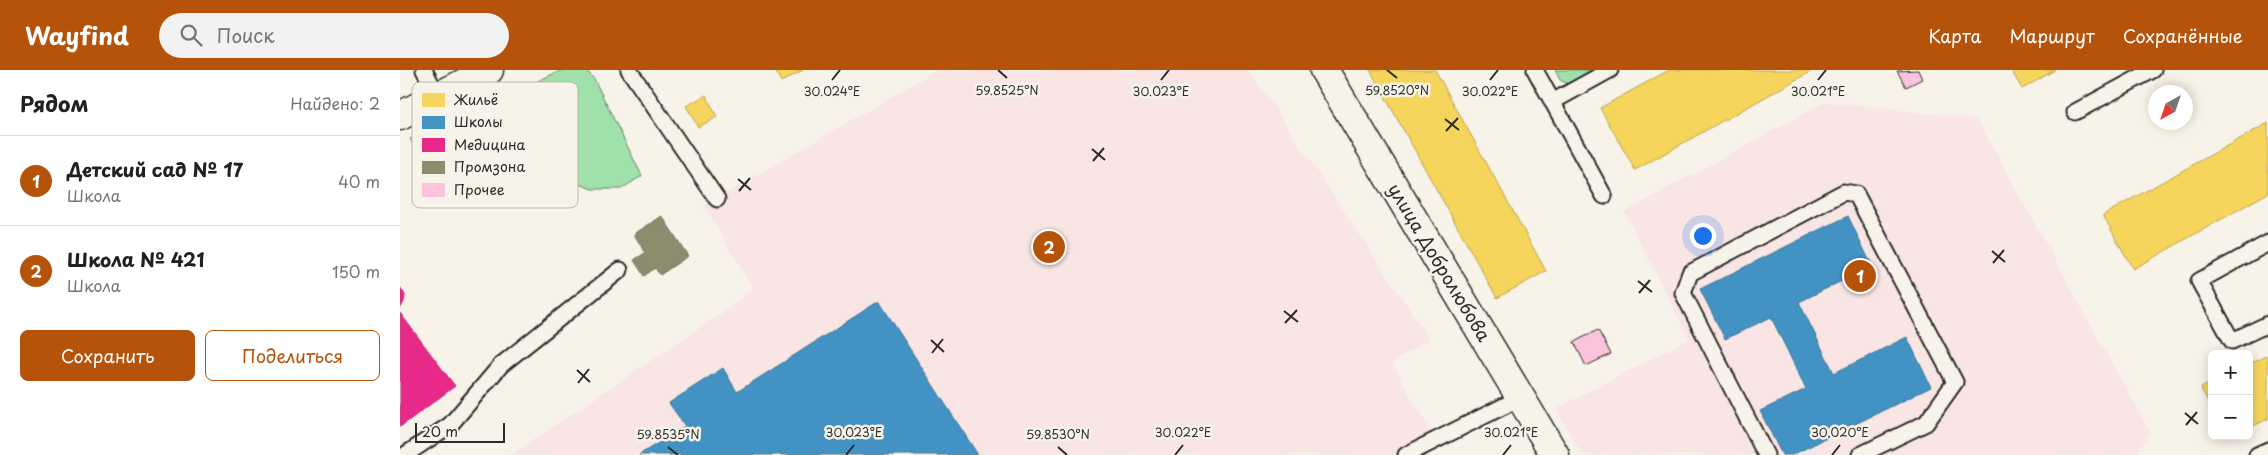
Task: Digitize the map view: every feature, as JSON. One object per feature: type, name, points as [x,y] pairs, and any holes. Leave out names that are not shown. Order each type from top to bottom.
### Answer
[{"type":"street","points":[[465,82],[489,70]]},
{"type":"street","name":"улица Добролюбова","points":[[1324,70],[1555,455]]},
{"type":"street","points":[[400,116],[412,110]]},
{"type":"lane","points":[[424,70],[430,82]]},
{"type":"lane","points":[[629,70],[717,199]]},
{"type":"lane","points":[[1535,70],[1604,196]]},
{"type":"lane","points":[[1552,102],[1610,70]]},
{"type":"lane","points":[[2075,112],[2153,70]]},
{"type":"lane","points":[[1766,455],[1682,293],[1690,273],[1844,192],[1856,194],[1955,382],[1926,423],[1860,455]]},
{"type":"lane","points":[[2268,243],[2199,280],[2232,341],[2268,324]]},
{"type":"lane","points":[[405,455],[450,425],[501,365],[620,270]]},
{"type":"lane","points":[[1406,455],[1520,398]]},
{"type":"lane","points":[[2257,455],[2268,450]]},
{"type":"shaded area","points":[[937,70],[1249,70],[1427,335],[1427,340],[1392,363],[1434,437],[1399,455],[511,455],[729,308],[753,288],[704,206]]},
{"type":"shaded area","points":[[1825,102],[1977,119],[2150,432],[2136,455],[1582,455],[1556,409],[1689,339],[1625,212]]},
{"type":"green space","points":[[562,70],[586,70],[594,79],[642,176],[621,189],[592,189],[578,183],[578,82],[536,82]]},
{"type":"green space","points":[[1555,70],[1600,70],[1570,85],[1560,80]]},
{"type":"building: Жильё","points":[[775,70],[803,70],[781,82]]},
{"type":"building: Жильё","points":[[1370,70],[1435,70],[1546,271],[1497,298]]},
{"type":"building: Жильё","points":[[1669,70],[1809,70],[1810,72],[1635,170],[1600,108]]},
{"type":"building: Жильё","points":[[2011,70],[2055,70],[2022,89]]},
{"type":"building: Жильё","points":[[706,95],[717,117],[698,127],[686,106]]},
{"type":"building: Жильё","points":[[2268,123],[2268,193],[2133,269],[2103,215]]},
{"type":"building: Жильё","points":[[2268,355],[2268,419],[2253,426],[2253,395],[2253,362]]},
{"type":"building: Жильё","points":[[2208,384],[2208,402],[2201,388]]},
{"type":"building: Школы","points":[[1848,216],[1872,266],[1799,302],[1834,373],[1907,337],[1931,387],[1792,455],[1782,455],[1760,411],[1806,389],[1771,317],[1725,339],[1700,289]]},
{"type":"building: Школы","points":[[879,301],[978,455],[639,455],[685,426],[669,403],[723,368],[737,392]]},
{"type":"building: Медицина","points":[[400,287],[405,295],[400,309]]},
{"type":"building: Медицина","points":[[400,313],[455,386],[400,427]]},
{"type":"building: Промзона","points":[[662,216],[688,256],[660,275],[655,268],[644,276],[634,260],[645,253],[634,234]]},
{"type":"building: Прочее","points":[[1918,70],[1922,79],[1906,87],[1897,71]]},
{"type":"building: Прочее","points":[[1598,330],[1611,354],[1586,366],[1574,342]]},
{"type":"place","name":"Школа № 421","points":[[1049,247]]},
{"type":"place","name":"Детский сад № 17","points":[[1860,276]]}]
